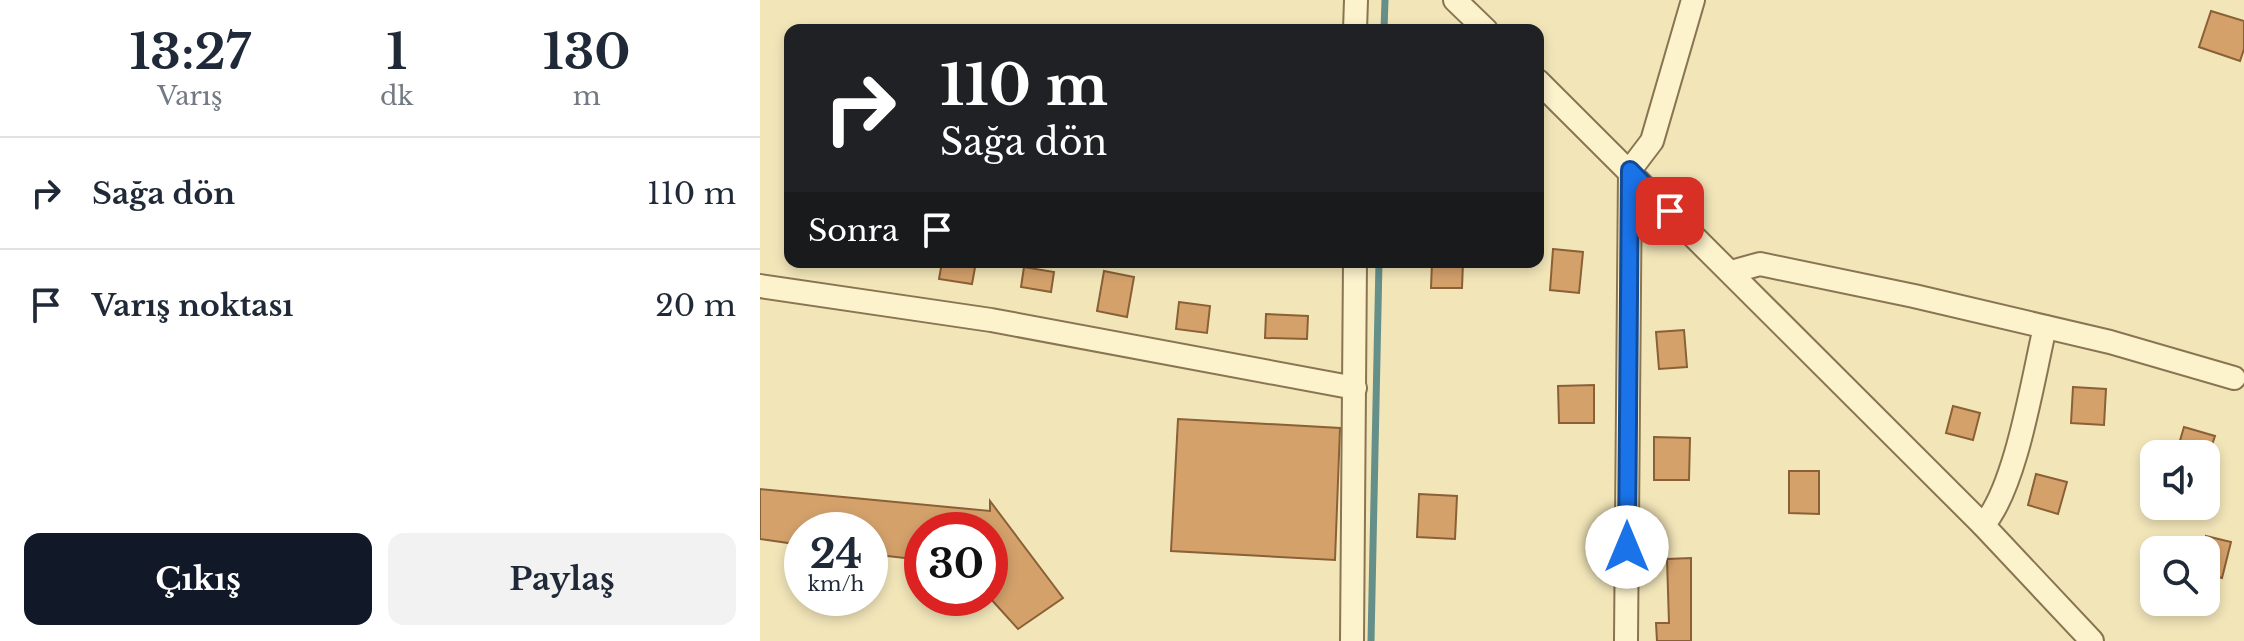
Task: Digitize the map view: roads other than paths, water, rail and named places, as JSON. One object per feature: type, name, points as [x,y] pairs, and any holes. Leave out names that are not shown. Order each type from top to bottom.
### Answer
[{"type":"street","points":[[1355,24],[1356,0]]},
{"type":"street","points":[[1455,0],[1480,24]]},
{"type":"street","points":[[1626,641],[1630,170],[1652,141],[1693,0]]},
{"type":"street","points":[[1544,87],[1983,525],[2092,641]]},
{"type":"street","points":[[1731,272],[1749,265],[1770,266],[2045,327],[2234,378]]},
{"type":"street","points":[[1352,641],[1355,268]]},
{"type":"street","points":[[760,286],[991,320],[1355,388]]},
{"type":"street","points":[[1983,525],[1997,509],[2007,483],[2045,327]]},
{"type":"waterway","points":[[1384,24],[1385,0]]},
{"type":"waterway","points":[[1371,641],[1379,268]]}]
